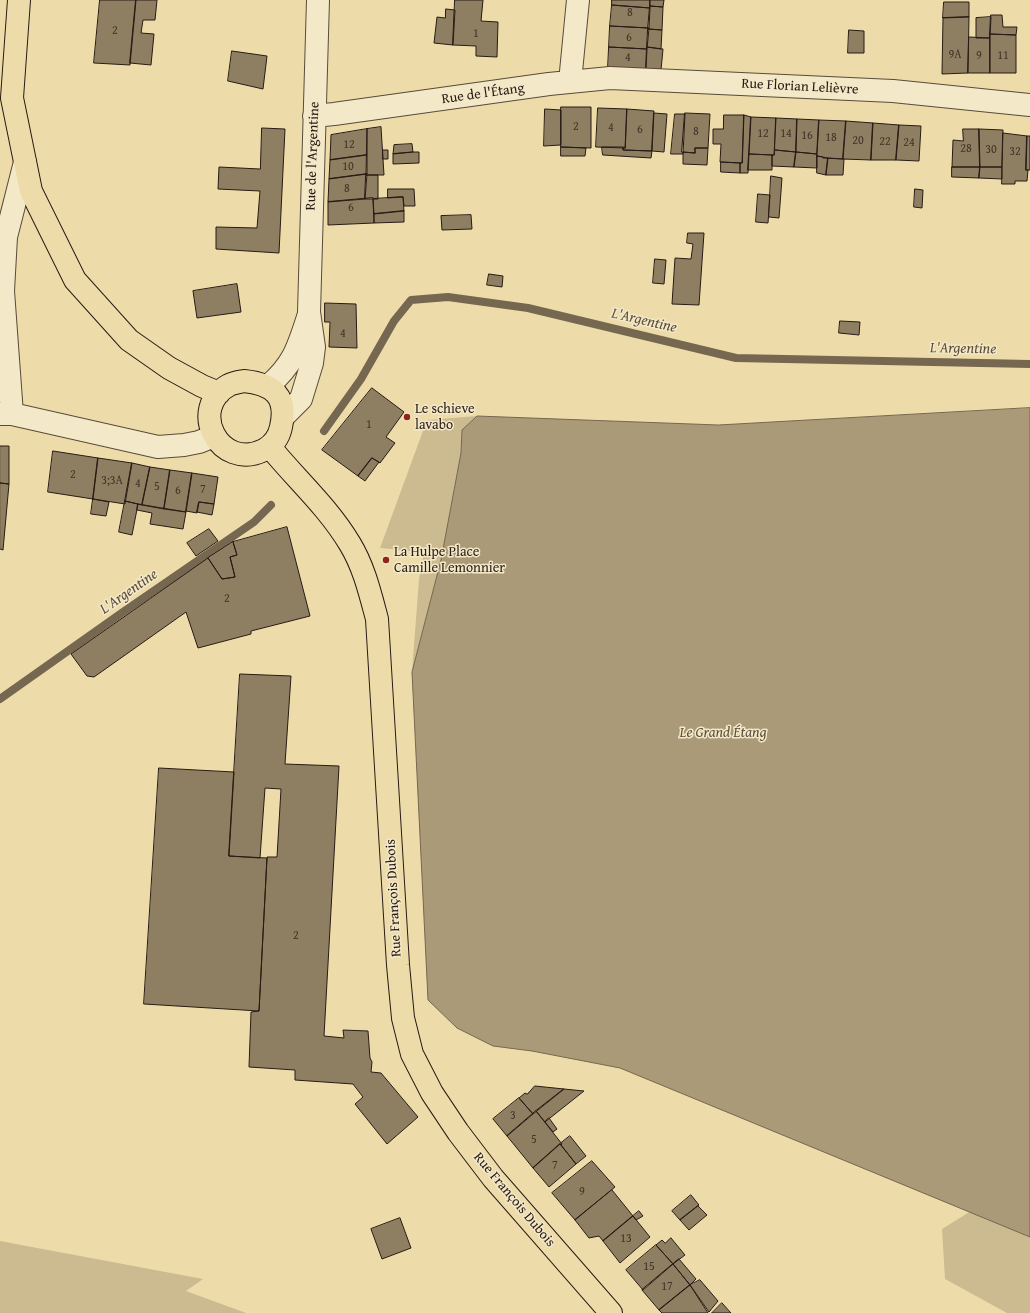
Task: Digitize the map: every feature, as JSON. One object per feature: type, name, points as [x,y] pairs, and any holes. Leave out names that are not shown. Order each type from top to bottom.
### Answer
[{"type":"main road","points":[[19,0],[12,98],[31,191],[75,280],[129,340],[170,368],[202,386],[219,393]]},
{"type":"main road","points":[[244,381],[258,382],[268,386],[282,401],[283,417],[280,433],[270,446],[255,454],[239,454],[224,448],[214,436],[209,421],[211,406],[219,393],[230,384],[244,381]]},
{"type":"main road","name":"Rue François Dubois","points":[[270,446],[284,464],[332,517],[350,544],[367,579],[377,619],[398,965],[403,1018],[412,1054],[432,1093],[458,1132],[493,1178],[611,1313]]},
{"type":"street","name":"Rue de l'Argentine","points":[[283,417],[301,399],[312,363],[314,347],[309,312],[318,0]]},
{"type":"street","points":[[570,82],[578,0]]},
{"type":"street","name":"Rue Florian Lelièvre","points":[[570,82],[610,78],[893,91],[1030,105]]},
{"type":"street","name":"Rue de l'Étang","points":[[314,116],[570,82]]},
{"type":"street","points":[[25,162],[5,245],[3,291],[6,414],[158,447],[184,445],[199,442],[214,436]]},
{"type":"street","name":"Rue de l'Argentine","points":[[268,386],[280,376],[290,363],[299,345],[309,312]]},
{"type":"shaded area","points":[[477,416],[462,430],[461,453],[441,560],[412,672],[419,579],[424,552],[380,548],[427,420]]},
{"type":"shaded area","points":[[971,1211],[1030,1236],[1030,1313],[1007,1313],[945,1279],[942,1229]]},
{"type":"shaded area","points":[[0,1241],[203,1279],[186,1291],[246,1313],[0,1313]]},
{"type":"water","name":"Le Grand Étang","points":[[1030,408],[1030,1237],[620,1068],[532,1051],[493,1046],[457,1028],[428,1000],[412,672],[441,560],[461,453],[462,430],[477,416],[718,425]]},
{"type":"building","points":[[100,0],[136,0],[130,65],[94,63]]},
{"type":"building","points":[[136,0],[157,0],[155,20],[143,20],[141,33],[154,34],[151,65],[130,63]]},
{"type":"building","points":[[455,0],[483,0],[481,21],[498,22],[497,57],[476,56],[476,46],[453,45]]},
{"type":"building","points":[[612,0],[650,0],[650,8],[612,5]]},
{"type":"building","points":[[650,0],[664,0],[663,7],[650,6]]},
{"type":"building","points":[[944,2],[969,2],[969,17],[943,18]]},
{"type":"building","points":[[612,5],[650,8],[649,28],[610,26]]},
{"type":"building","points":[[650,6],[663,7],[662,30],[648,29]]},
{"type":"building","points":[[446,9],[455,10],[453,45],[434,43],[437,17],[445,18]]},
{"type":"building","points":[[991,15],[1002,15],[1003,27],[1017,27],[1016,35],[990,34]]},
{"type":"building","points":[[969,17],[968,73],[942,74],[943,18]]},
{"type":"building","points":[[991,17],[990,38],[976,38],[976,18]]},
{"type":"building","points":[[610,26],[649,28],[647,49],[609,47]]},
{"type":"building","points":[[648,29],[662,30],[661,49],[647,47]]},
{"type":"building","points":[[849,30],[864,31],[864,53],[848,53]]},
{"type":"building","points":[[990,34],[1016,35],[1016,73],[990,73]]},
{"type":"building","points":[[969,37],[990,38],[990,73],[968,73]]},
{"type":"building","points":[[609,47],[647,49],[646,69],[608,68]]},
{"type":"building","points":[[647,47],[663,49],[661,70],[646,69]]},
{"type":"building","points":[[232,51],[267,56],[263,89],[228,81]]},
{"type":"building","points":[[561,107],[591,107],[591,148],[561,147]]},
{"type":"building","points":[[598,108],[627,109],[625,148],[596,147]]},
{"type":"building","points":[[545,109],[561,110],[561,145],[544,146]]},
{"type":"building","points":[[627,109],[654,111],[652,151],[623,150],[623,147],[625,148]]},
{"type":"building","points":[[654,113],[667,114],[664,152],[652,151]]},
{"type":"building","points":[[685,113],[710,114],[708,148],[695,148],[695,153],[682,152]]},
{"type":"building","points":[[675,114],[685,114],[683,154],[671,154]]},
{"type":"building","points":[[724,115],[744,115],[742,163],[720,162],[721,144],[713,144],[713,129],[723,129]]},
{"type":"building","points":[[744,115],[751,117],[748,173],[740,173],[740,163],[742,163]]},
{"type":"building","points":[[751,117],[776,118],[774,155],[749,154]]},
{"type":"building","points":[[776,118],[797,119],[796,152],[775,150]]},
{"type":"building","points":[[797,119],[819,120],[817,154],[796,152]]},
{"type":"building","points":[[819,120],[846,121],[843,159],[823,158],[817,156]]},
{"type":"building","points":[[846,121],[873,123],[871,160],[843,159]]},
{"type":"building","points":[[873,123],[899,125],[896,160],[871,160]]},
{"type":"building","points":[[899,125],[921,126],[919,161],[896,160]]},
{"type":"building","points":[[381,127],[384,175],[366,175],[367,129]]},
{"type":"building","points":[[262,128],[285,129],[279,253],[216,249],[216,227],[257,228],[260,191],[218,189],[219,167],[260,169]]},
{"type":"building","points":[[367,129],[367,155],[330,160],[331,135]]},
{"type":"building","points":[[963,129],[979,129],[980,167],[952,167],[953,140],[963,141]]},
{"type":"building","points":[[979,129],[1003,130],[1002,167],[980,167]]},
{"type":"building","points":[[1003,133],[1027,136],[1027,181],[1015,181],[1015,184],[1002,184]]},
{"type":"building","points":[[1027,136],[1030,136],[1030,170],[1026,170]]},
{"type":"building","points":[[412,144],[413,152],[393,154],[394,145]]},
{"type":"building","points":[[561,147],[586,148],[585,156],[561,156]]},
{"type":"building","points":[[602,147],[623,147],[623,150],[652,151],[651,158],[603,155]]},
{"type":"building","points":[[695,148],[708,148],[707,165],[683,164],[683,152],[695,153]]},
{"type":"building","points":[[383,150],[388,150],[388,159],[383,159]]},
{"type":"building","points":[[775,150],[796,152],[794,167],[772,166],[772,155],[774,155]]},
{"type":"building","points":[[419,152],[419,163],[393,164],[393,154]]},
{"type":"building","points":[[796,152],[817,154],[817,168],[794,167]]},
{"type":"building","points":[[749,154],[772,155],[772,170],[748,170]]},
{"type":"building","points":[[367,155],[367,174],[329,179],[330,160]]},
{"type":"building","points":[[817,156],[828,158],[826,175],[817,173]]},
{"type":"building","points":[[828,158],[844,159],[843,175],[826,175]]},
{"type":"building","points":[[721,162],[740,163],[740,173],[721,172]]},
{"type":"building","points":[[952,167],[980,167],[979,178],[952,177]]},
{"type":"building","points":[[980,167],[1002,167],[1002,179],[979,178]]},
{"type":"building","points":[[367,174],[365,199],[328,202],[329,179]]},
{"type":"building","points":[[366,175],[378,175],[378,199],[365,199]]},
{"type":"building","points":[[771,176],[782,178],[779,218],[769,217]]},
{"type":"building","points":[[388,189],[414,189],[415,206],[404,206],[403,197],[388,198]]},
{"type":"building","points":[[915,189],[923,190],[922,208],[914,207]]},
{"type":"building","points":[[758,194],[770,195],[768,223],[756,222]]},
{"type":"building","points":[[403,197],[404,211],[374,214],[373,199]]},
{"type":"building","points":[[373,198],[374,223],[328,225],[328,202]]},
{"type":"building","points":[[404,211],[404,222],[374,223],[374,214]]},
{"type":"building","points":[[471,215],[472,229],[442,230],[441,216]]},
{"type":"building","points":[[688,233],[704,233],[699,305],[672,304],[675,258],[691,259],[693,244],[687,243]]},
{"type":"building","points":[[655,259],[666,260],[664,284],[653,283]]},
{"type":"building","points":[[489,274],[503,276],[502,287],[487,285]]},
{"type":"building","points":[[237,284],[241,312],[197,318],[193,291]]},
{"type":"building","points":[[325,303],[356,304],[357,348],[329,347],[330,322],[325,322]]},
{"type":"building","points":[[840,321],[860,322],[859,335],[839,333]]},
{"type":"building","points":[[372,388],[404,412],[386,437],[395,443],[380,463],[372,458],[358,476],[322,450]]},
{"type":"building","points":[[0,446],[9,446],[9,484],[0,483]]},
{"type":"building","points":[[53,451],[98,458],[93,499],[48,492]]},
{"type":"building","points":[[98,458],[132,463],[125,504],[93,499]]},
{"type":"building","points":[[372,458],[379,462],[365,481],[358,476]]},
{"type":"building","points":[[132,463],[150,467],[142,505],[125,501]]},
{"type":"building","points":[[150,467],[170,470],[164,509],[142,505]]},
{"type":"building","points":[[170,470],[192,473],[186,512],[164,509]]},
{"type":"building","points":[[192,473],[218,477],[214,504],[199,502],[197,513],[186,511]]},
{"type":"building","points":[[0,483],[9,484],[3,550],[0,549]]},
{"type":"building","points":[[93,499],[109,502],[106,516],[91,514]]},
{"type":"building","points":[[125,501],[138,504],[132,535],[119,532]]},
{"type":"building","points":[[199,502],[214,504],[212,515],[197,512]]},
{"type":"building","points":[[138,504],[186,512],[183,529],[150,524],[152,513],[137,510]]},
{"type":"building","points":[[287,527],[310,616],[251,631],[251,634],[198,648],[186,612],[94,677],[87,676],[71,654],[208,558],[222,579],[235,577],[230,557],[237,555],[233,542]]},
{"type":"building","points":[[209,529],[218,541],[196,556],[187,543]]},
{"type":"building","points":[[233,542],[237,555],[230,557],[235,577],[222,579],[208,558]]},
{"type":"building","points":[[240,674],[291,676],[285,764],[339,766],[324,1036],[344,1038],[343,1030],[368,1031],[370,1058],[372,1062],[371,1072],[381,1073],[418,1117],[387,1144],[355,1104],[363,1097],[353,1084],[295,1080],[295,1070],[249,1067],[251,1012],[259,1011],[267,857],[277,857],[281,789],[265,788],[260,858],[229,856]]},
{"type":"building","points":[[159,768],[234,772],[229,856],[267,858],[259,1011],[144,1004]]},
{"type":"building","points":[[535,1086],[564,1089],[533,1114],[519,1098],[525,1093],[527,1094]]},
{"type":"building","points":[[564,1089],[584,1091],[545,1122],[536,1111]]},
{"type":"building","points":[[519,1098],[533,1114],[507,1136],[493,1119]]},
{"type":"building","points":[[536,1111],[562,1144],[560,1144],[533,1168],[507,1136]]},
{"type":"building","points":[[549,1118],[557,1129],[553,1132],[545,1122]]},
{"type":"building","points":[[570,1136],[586,1156],[576,1164],[561,1145],[561,1143]]},
{"type":"building","points":[[560,1144],[576,1164],[549,1187],[533,1168]]},
{"type":"building","points":[[592,1161],[615,1187],[575,1220],[552,1193]]},
{"type":"building","points":[[612,1190],[633,1216],[603,1241],[599,1236],[589,1238],[575,1220]]},
{"type":"building","points":[[691,1195],[699,1205],[680,1220],[672,1211]]},
{"type":"building","points":[[698,1206],[707,1215],[689,1230],[680,1220]]},
{"type":"building","points":[[639,1211],[643,1216],[636,1220],[633,1216]]},
{"type":"building","points":[[633,1216],[650,1237],[620,1263],[603,1241]]},
{"type":"building","points":[[400,1218],[411,1248],[382,1259],[371,1229]]},
{"type":"building","points":[[671,1238],[685,1255],[673,1264],[656,1245],[662,1240],[665,1243]]},
{"type":"building","points":[[656,1245],[673,1264],[643,1290],[626,1270]]},
{"type":"building","points":[[679,1259],[696,1279],[690,1285],[673,1264]]},
{"type":"building","points":[[673,1264],[690,1285],[659,1310],[642,1290]]},
{"type":"building","points":[[700,1280],[718,1301],[709,1312],[690,1285]]},
{"type":"building","points":[[690,1285],[708,1313],[662,1313],[659,1310]]},
{"type":"building","points":[[722,1303],[731,1313],[712,1313]]},
{"type":"waterway","name":"L'Argentine","points":[[324,431],[361,379],[394,321],[411,300],[448,297],[528,308],[736,358],[1030,364]]},
{"type":"waterway","name":"L'Argentine","points":[[0,699],[254,522],[271,505]]},
{"type":"place","name":"Le schieve lavabo","points":[[407,417]]},
{"type":"place","name":"La Hulpe Place Camille Lemonnier","points":[[386,560]]}]
